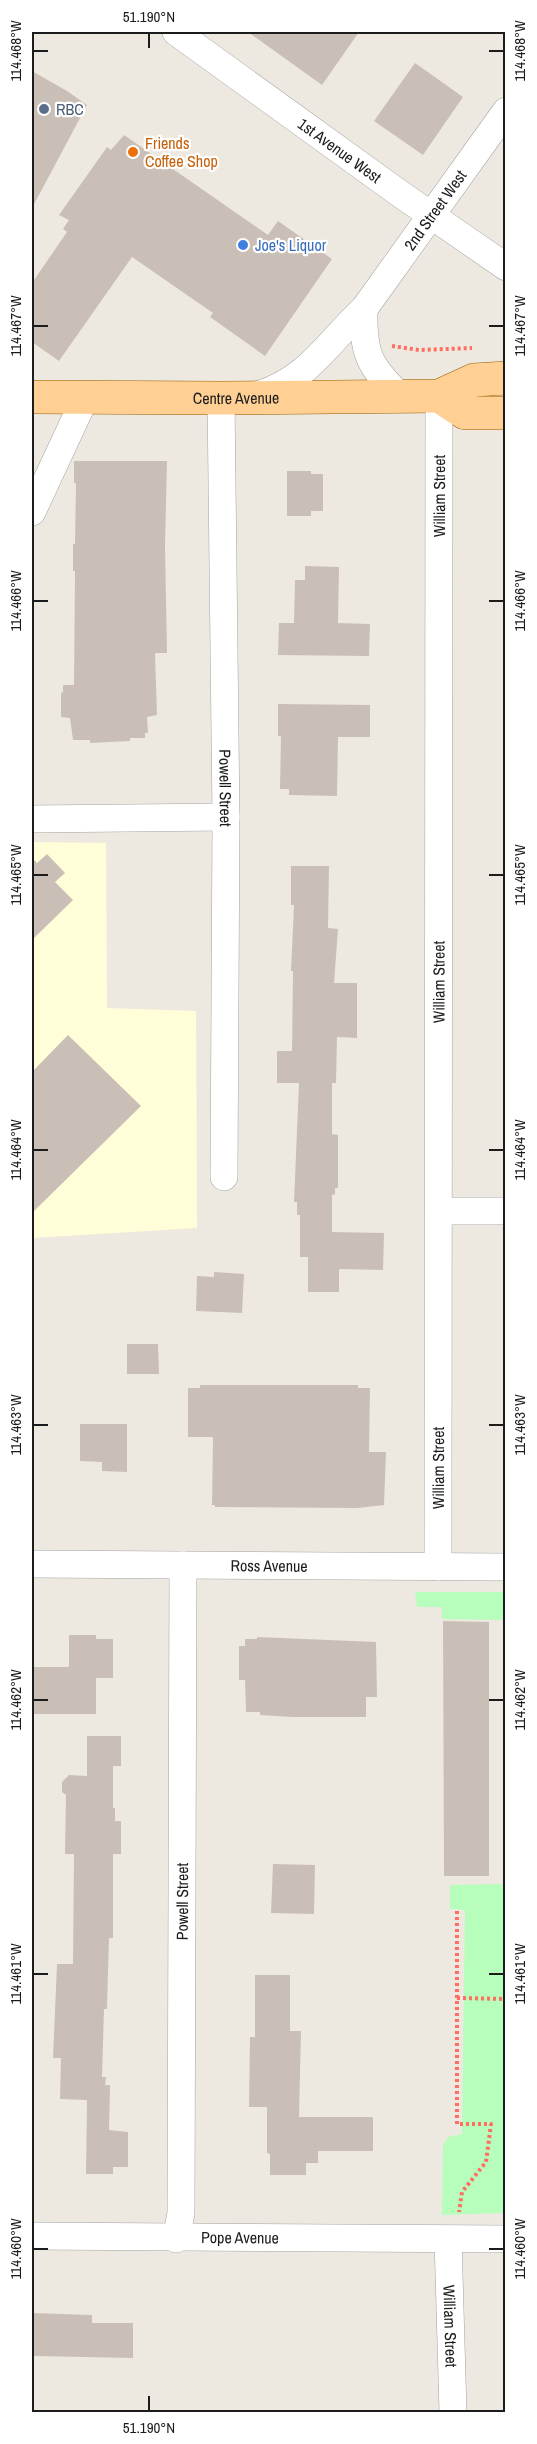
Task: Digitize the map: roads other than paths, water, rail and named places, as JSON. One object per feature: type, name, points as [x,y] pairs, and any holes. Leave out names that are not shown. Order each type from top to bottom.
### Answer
[{"type":"main road","name":"Centre Avenue","points":[[32,397],[439,396],[474,380],[506,378]]},
{"type":"main road","points":[[439,396],[465,413],[506,413]]},
{"type":"street","name":"1st Avenue West","points":[[176,32],[506,267]]},
{"type":"street","name":"2nd Street West","points":[[236,398],[275,390],[307,370],[341,330],[364,309],[506,111]]},
{"type":"street","points":[[364,309],[363,339],[366,352],[375,370],[400,396]]},
{"type":"street","name":"William Street","points":[[438,1568],[439,396]]},
{"type":"street","points":[[32,512],[85,398]]},
{"type":"street","name":"Powell Street","points":[[224,1177],[226,818],[236,398]]},
{"type":"street","points":[[32,819],[226,818]]},
{"type":"street","points":[[439,1211],[506,1211]]},
{"type":"street","name":"Ross Avenue","points":[[32,1564],[506,1567]]},
{"type":"street","name":"Powell Street","points":[[176,2239],[181,2213],[183,1565]]},
{"type":"street","name":"William Street","points":[[453,2412],[454,2228]]},
{"type":"street","name":"Pope Avenue","points":[[32,2236],[176,2239],[454,2228],[506,2239]]},
{"type":"place","name":"RBC","points":[[44,109]]},
{"type":"place","name":"Friends Coffee Shop","points":[[133,152]]},
{"type":"place","name":"Joe's Liquor","points":[[243,245]]}]
